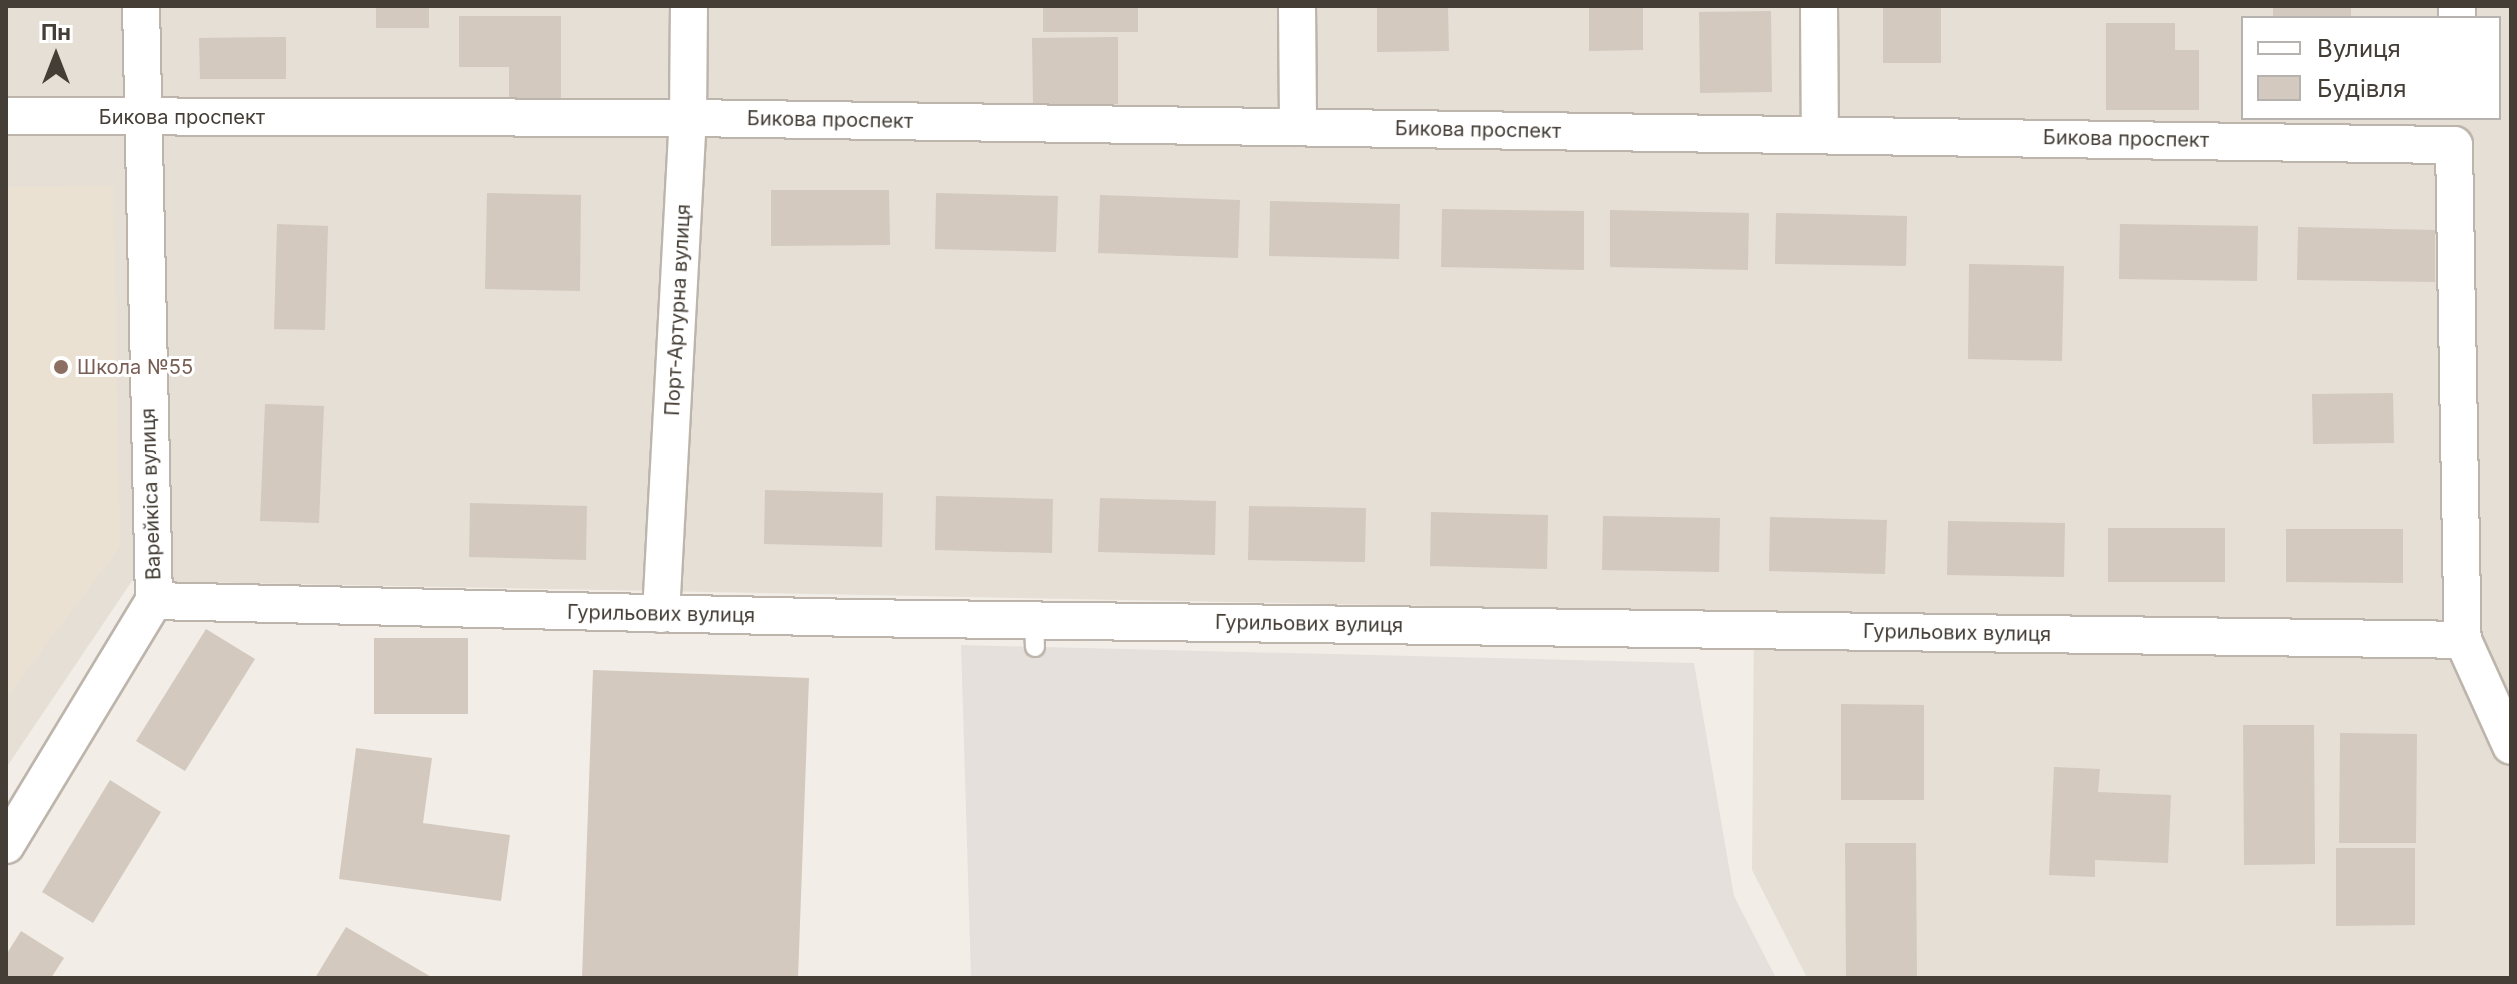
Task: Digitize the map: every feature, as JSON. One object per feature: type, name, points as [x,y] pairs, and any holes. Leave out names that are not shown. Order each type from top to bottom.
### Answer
[{"type":"street","name":"Варейкіса вулиця","points":[[6,845],[154,601],[140,117],[141,6]]},
{"type":"street","name":"Порт-Артурна вулиця","points":[[661,614],[688,118],[689,6]]},
{"type":"street","points":[[1297,6],[1298,127]]},
{"type":"street","points":[[1819,6],[1820,135]]},
{"type":"street","name":"Бикова проспект","points":[[6,116],[688,118],[1820,135],[2454,131],[2463,640]]},
{"type":"street","name":"Гурильових вулиця","points":[[154,601],[661,614],[1035,634],[2463,640]]},
{"type":"street","points":[[2463,640],[2511,746]]},
{"type":"shaded area","points":[[6,6],[2511,6],[2511,978],[1807,978],[1752,870],[1754,612],[132,581],[6,768]]},
{"type":"shaded area","name":"Школа №55","points":[[113,186],[120,547],[6,698],[6,187]]},
{"type":"shaded area","points":[[961,645],[1694,663],[1734,896],[1776,978],[971,978]]},
{"type":"building","points":[[376,6],[429,6],[429,28],[376,28]]},
{"type":"building","points":[[1043,6],[1138,6],[1138,32],[1043,32]]},
{"type":"building","points":[[1377,6],[1448,6],[1449,51],[1377,52]]},
{"type":"building","points":[[1883,6],[1941,6],[1941,63],[1883,63]]},
{"type":"building","points":[[2273,6],[2351,6],[2351,16],[2273,16]]},
{"type":"building","points":[[1589,8],[1643,8],[1643,50],[1589,51]]},
{"type":"building","points":[[1771,11],[1772,92],[1700,93],[1699,12]]},
{"type":"building","points":[[459,16],[561,16],[561,100],[509,100],[509,67],[459,67]]},
{"type":"building","points":[[2106,23],[2175,23],[2175,50],[2199,50],[2199,110],[2106,110]]},
{"type":"building","points":[[286,37],[286,79],[200,79],[199,38]]},
{"type":"building","points":[[1118,37],[1118,104],[1033,105],[1032,38]]},
{"type":"building","points":[[771,190],[889,190],[890,245],[771,246]]},
{"type":"building","points":[[487,193],[581,195],[580,291],[485,289]]},
{"type":"building","points":[[936,193],[1058,196],[1056,252],[935,249]]},
{"type":"building","points":[[1100,195],[1240,200],[1238,258],[1098,253]]},
{"type":"building","points":[[1270,201],[1400,204],[1399,259],[1269,256]]},
{"type":"building","points":[[1442,209],[1584,211],[1584,270],[1441,267]]},
{"type":"building","points":[[1610,210],[1749,213],[1748,270],[1610,267]]},
{"type":"building","points":[[1776,213],[1907,216],[1906,266],[1775,264]]},
{"type":"building","points":[[277,224],[328,226],[325,330],[274,329]]},
{"type":"building","points":[[2120,224],[2258,226],[2257,281],[2119,279]]},
{"type":"building","points":[[2298,227],[2435,230],[2435,282],[2297,280]]},
{"type":"building","points":[[1969,264],[2064,266],[2062,361],[1968,359]]},
{"type":"building","points":[[2393,393],[2394,443],[2313,444],[2312,394]]},
{"type":"building","points":[[265,404],[324,406],[319,523],[260,521]]},
{"type":"building","points":[[765,490],[883,493],[882,547],[764,544]]},
{"type":"building","points":[[936,496],[1053,499],[1052,553],[935,550]]},
{"type":"building","points":[[1100,498],[1216,501],[1215,555],[1098,552]]},
{"type":"building","points":[[470,503],[587,506],[586,560],[469,557]]},
{"type":"building","points":[[1249,506],[1366,508],[1365,562],[1248,560]]},
{"type":"building","points":[[1431,512],[1548,515],[1547,569],[1430,566]]},
{"type":"building","points":[[1603,516],[1720,518],[1719,572],[1602,570]]},
{"type":"building","points":[[1770,517],[1887,520],[1885,574],[1769,571]]},
{"type":"building","points":[[1948,521],[2065,523],[2064,577],[1947,575]]},
{"type":"building","points":[[2108,528],[2225,528],[2225,582],[2108,582]]},
{"type":"building","points":[[2286,529],[2403,529],[2403,583],[2286,582]]},
{"type":"building","points":[[206,629],[255,659],[185,771],[136,741]]},
{"type":"building","points":[[374,638],[468,638],[468,714],[374,714]]},
{"type":"building","points":[[593,670],[809,678],[798,978],[582,978]]},
{"type":"building","points":[[1841,704],[1924,705],[1924,800],[1841,800]]},
{"type":"building","points":[[2243,725],[2314,725],[2315,864],[2244,865]]},
{"type":"building","points":[[2340,733],[2417,734],[2416,843],[2339,843]]},
{"type":"building","points":[[356,748],[432,758],[423,823],[510,835],[501,901],[339,879]]},
{"type":"building","points":[[2054,767],[2100,769],[2098,792],[2171,795],[2168,863],[2095,860],[2095,877],[2049,875]]},
{"type":"building","points":[[110,780],[161,812],[93,923],[42,892]]},
{"type":"building","points":[[1845,843],[1916,843],[1917,978],[1846,978]]},
{"type":"building","points":[[2336,848],[2415,848],[2415,925],[2336,926]]},
{"type":"building","points":[[346,927],[433,978],[315,978]]},
{"type":"building","points":[[21,931],[64,958],[51,978],[6,978],[6,955]]},
{"type":"place","name":"Школа №55","points":[[61,367]]}]
